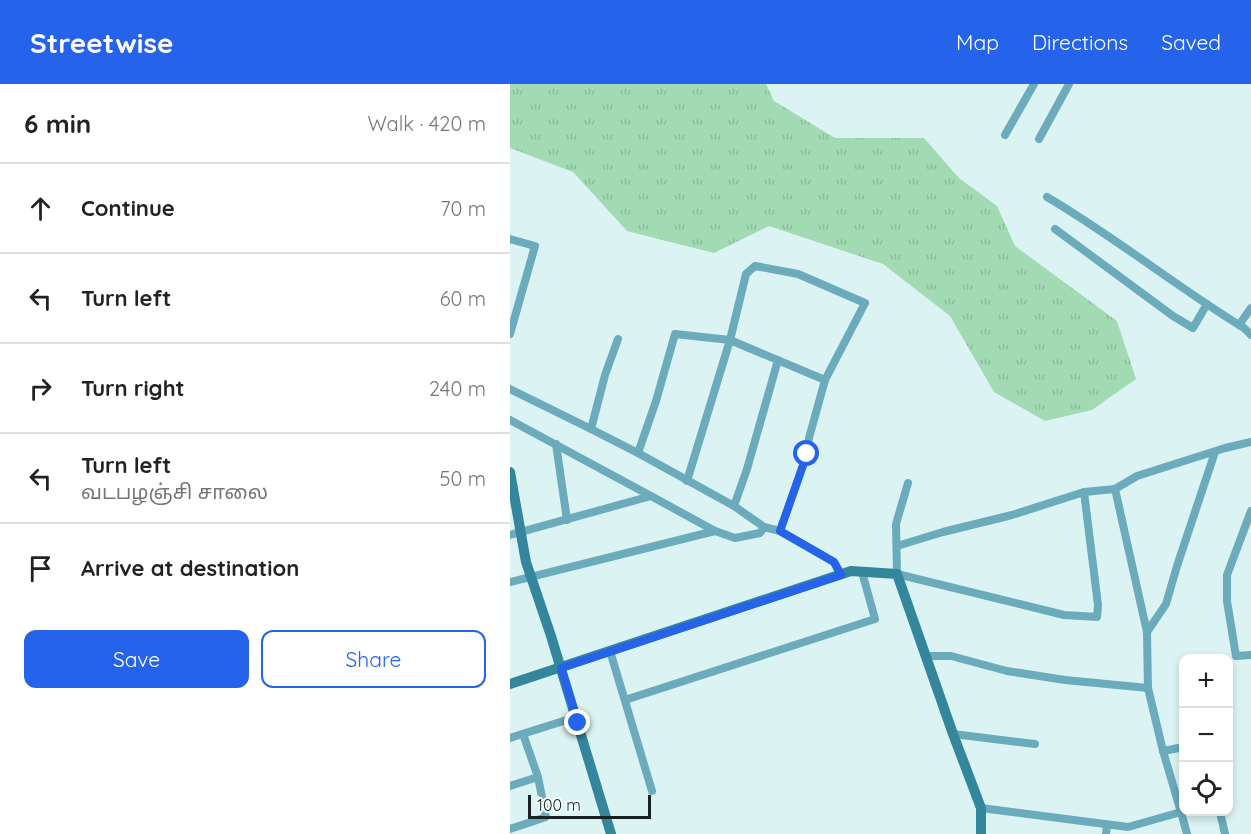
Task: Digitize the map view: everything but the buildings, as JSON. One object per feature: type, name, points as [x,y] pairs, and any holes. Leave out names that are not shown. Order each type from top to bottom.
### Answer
[{"type":"street","points":[[1005,135],[1034,84]]},
{"type":"street","points":[[1039,139],[1069,84]]},
{"type":"street","points":[[1047,197],[1089,221],[1251,335]]},
{"type":"street","points":[[1055,229],[1173,316],[1193,328],[1207,304]]},
{"type":"street","points":[[510,239],[535,246],[510,334]]},
{"type":"street","points":[[687,481],[730,340],[746,274],[755,266],[798,274],[865,303],[825,380],[807,454],[780,531]]},
{"type":"street","points":[[1239,325],[1251,308]]},
{"type":"street","points":[[638,453],[675,334],[730,340],[825,380]]},
{"type":"street","points":[[591,429],[605,375],[618,339]]},
{"type":"street","points":[[734,506],[747,469],[777,360]]},
{"type":"street","points":[[510,389],[638,453],[734,506],[764,527],[780,531],[834,562],[841,575]]},
{"type":"street","points":[[510,420],[716,531],[735,538],[760,533],[764,527]]},
{"type":"street","points":[[897,546],[1012,515],[1083,492],[1115,489],[1137,476],[1251,442]]},
{"type":"street","points":[[556,444],[567,519]]},
{"type":"street","points":[[1148,632],[1166,604],[1215,452]]},
{"type":"street","points":[[510,472],[515,534],[561,668],[611,834]]},
{"type":"street","points":[[908,483],[896,524],[897,574],[981,808],[981,834]]},
{"type":"street","points":[[1115,489],[1148,632],[1148,688],[1179,808]]},
{"type":"street","points":[[510,684],[851,571],[897,574],[1064,615],[1097,617],[1098,605],[1083,492]]},
{"type":"street","points":[[515,534],[651,496]]},
{"type":"street","points":[[1251,511],[1227,575],[1227,592],[1236,656],[1251,655]]},
{"type":"street","points":[[510,582],[716,531]]},
{"type":"street","points":[[625,700],[876,619],[862,572]]},
{"type":"street","points":[[610,651],[652,791]]},
{"type":"street","points":[[926,656],[951,656],[1007,671],[1065,680],[1148,688]]},
{"type":"street","points":[[510,738],[576,717]]},
{"type":"street","points":[[510,829],[546,817],[538,777],[523,734]]},
{"type":"street","points":[[953,734],[1035,744]]},
{"type":"street","points":[[1163,751],[1179,748]]},
{"type":"street","points":[[510,786],[538,777]]},
{"type":"street","points":[[981,808],[1128,827],[1179,812]]},
{"type":"street","points":[[1181,816],[1187,834]]},
{"type":"street","points":[[1221,816],[1225,834]]},
{"type":"street","points":[[1106,834],[1107,825]]},
{"type":"green space","points":[[510,84],[766,84],[774,101],[835,138],[924,138],[959,178],[997,206],[1015,246],[1117,321],[1136,379],[1092,410],[1045,421],[994,392],[950,316],[883,264],[769,226],[714,253],[627,231],[573,172],[510,148]]},
{"type":"route","points":[[578,723],[561,668],[841,575],[834,562],[780,531],[807,454]]}]
